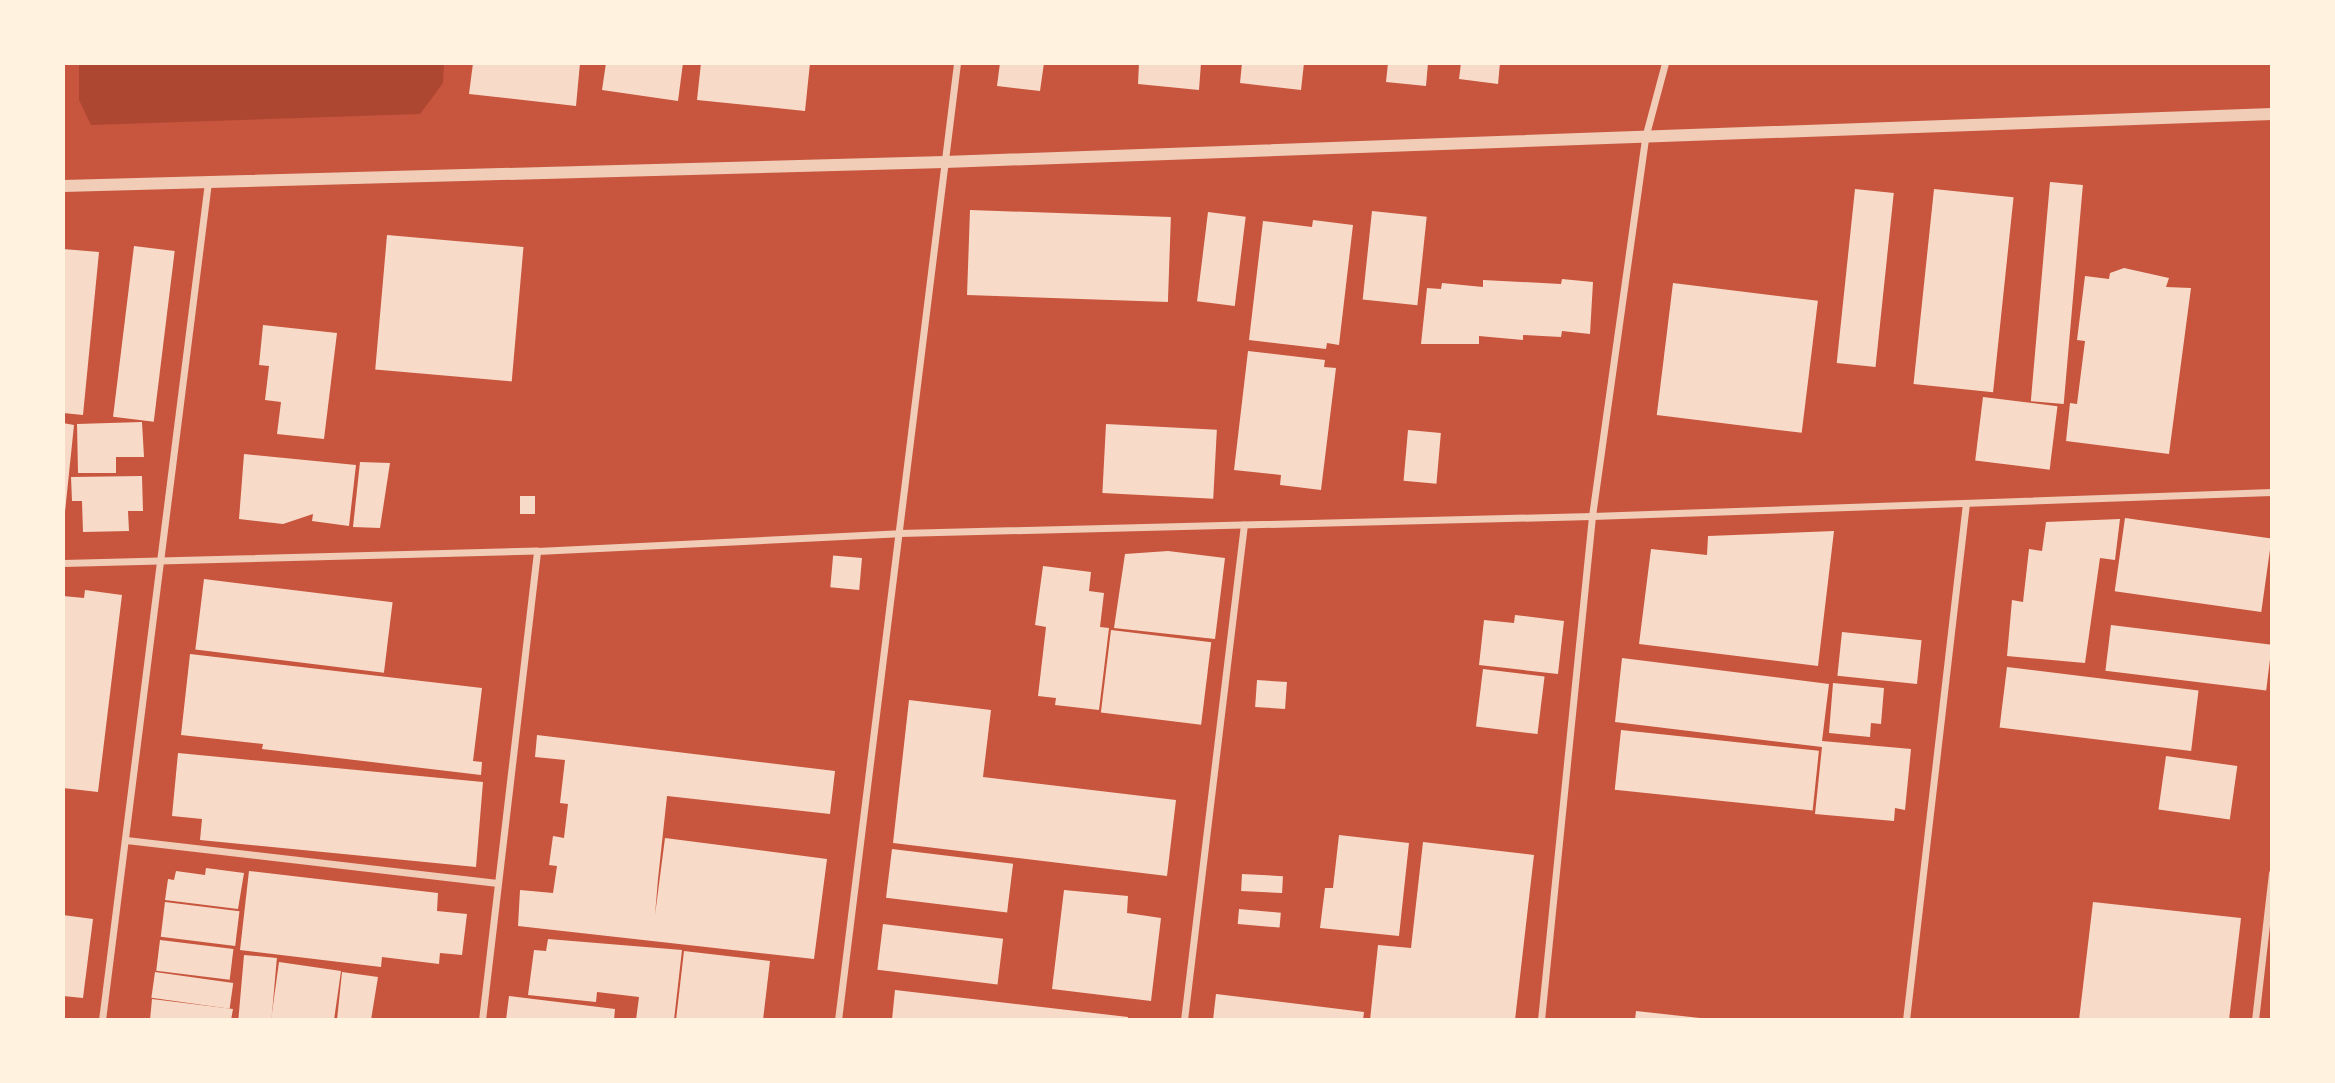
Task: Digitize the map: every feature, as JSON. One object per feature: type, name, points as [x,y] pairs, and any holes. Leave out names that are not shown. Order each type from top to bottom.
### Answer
[{"type":"street","points":[[838,1020],[957,63]]},
{"type":"street","points":[[1541,1020],[1592,516],[1646,134],[1665,63]]},
{"type":"street","points":[[63,186],[945,162],[1646,134],[2272,114]]},
{"type":"street","points":[[102,1020],[208,181]]},
{"type":"street","points":[[63,563],[537,551],[899,533],[1592,516],[2272,492]]},
{"type":"street","points":[[1906,1020],[1966,503]]},
{"type":"street","points":[[1184,1020],[1244,525]]},
{"type":"street","points":[[482,1020],[537,551]]},
{"type":"street","points":[[126,840],[498,883]]},
{"type":"street","points":[[2256,1020],[2272,873]]},
{"type":"shaded area","points":[[79,63],[444,63],[443,83],[420,114],[91,125],[79,100]]},
{"type":"building","points":[[473,63],[580,63],[576,106],[469,94]]},
{"type":"building","points":[[606,63],[683,63],[678,101],[602,90]]},
{"type":"building","points":[[701,63],[810,63],[805,111],[697,100]]},
{"type":"building","points":[[1000,63],[1044,63],[1040,91],[997,86]]},
{"type":"building","points":[[1139,63],[1201,63],[1199,90],[1138,84]]},
{"type":"building","points":[[1242,63],[1304,63],[1301,90],[1240,83]]},
{"type":"building","points":[[1388,63],[1428,63],[1426,86],[1386,82]]},
{"type":"building","points":[[1461,63],[1500,63],[1498,84],[1459,79]]},
{"type":"building","points":[[2050,182],[2083,185],[2064,404],[2031,401]]},
{"type":"building","points":[[1855,189],[1894,193],[1875,367],[1837,363]]},
{"type":"building","points":[[1934,189],[2014,197],[1993,392],[1914,384]]},
{"type":"building","points":[[970,210],[1171,217],[1168,302],[967,295]]},
{"type":"building","points":[[1372,211],[1427,217],[1417,305],[1363,300]]},
{"type":"building","points":[[1208,212],[1246,217],[1235,306],[1197,301]]},
{"type":"building","points":[[1313,220],[1353,225],[1339,345],[1327,343],[1326,349],[1249,340],[1263,221],[1312,227]]},
{"type":"building","points":[[387,235],[523,247],[512,381],[375,369]]},
{"type":"building","points":[[134,246],[175,251],[154,422],[113,417]]},
{"type":"building","points":[[63,249],[99,252],[83,415],[63,413]]},
{"type":"building","points":[[2124,268],[2169,278],[2166,287],[2191,288],[2169,454],[2066,441],[2070,403],[2077,404],[2085,341],[2077,340],[2085,276],[2109,279],[2110,273]]},
{"type":"building","points":[[1562,279],[1593,282],[1590,334],[1562,331],[1561,337],[1523,335],[1523,340],[1479,336],[1479,344],[1421,344],[1427,288],[1441,289],[1442,283],[1483,287],[1483,280],[1561,284]]},
{"type":"building","points":[[1673,283],[1818,301],[1802,433],[1657,415]]},
{"type":"building","points":[[263,325],[337,333],[324,439],[277,434],[281,402],[265,400],[269,366],[259,365]]},
{"type":"building","points":[[1248,351],[1325,360],[1324,367],[1336,368],[1321,490],[1280,485],[1281,475],[1234,470]]},
{"type":"building","points":[[1983,397],[2057,406],[2050,470],[1975,461]]},
{"type":"building","points":[[142,422],[144,457],[116,457],[116,473],[78,473],[77,424]]},
{"type":"building","points":[[63,423],[74,425],[65,512],[63,511]]},
{"type":"building","points":[[1106,424],[1217,430],[1213,499],[1102,493]]},
{"type":"building","points":[[1408,430],[1441,433],[1436,484],[1404,481]]},
{"type":"building","points":[[244,454],[356,465],[349,526],[312,521],[313,514],[283,524],[239,519]]},
{"type":"building","points":[[360,462],[390,463],[380,528],[353,527]]},
{"type":"building","points":[[142,476],[143,511],[128,511],[129,531],[83,532],[82,501],[72,501],[71,477]]},
{"type":"building","points":[[520,496],[535,496],[535,514],[520,514]]},
{"type":"building","points":[[2125,518],[2272,539],[2261,612],[2115,591]]},
{"type":"building","points":[[2120,519],[2115,560],[2100,558],[2085,663],[2007,656],[2012,600],[2023,602],[2029,549],[2042,551],[2046,522]]},
{"type":"building","points":[[1834,531],[1818,666],[1639,644],[1651,549],[1707,555],[1708,536]]},
{"type":"building","points":[[1168,551],[1225,558],[1215,639],[1114,628],[1125,554]]},
{"type":"building","points":[[833,555],[862,558],[859,590],[830,587]]},
{"type":"building","points":[[1043,566],[1091,572],[1089,591],[1104,593],[1100,627],[1109,628],[1099,710],[1055,705],[1056,698],[1038,696],[1046,627],[1035,625]]},
{"type":"building","points":[[204,579],[393,602],[384,673],[195,649]]},
{"type":"building","points":[[85,590],[122,595],[98,792],[63,788],[63,596],[84,598]]},
{"type":"building","points":[[1515,615],[1564,621],[1558,674],[1479,665],[1484,620],[1514,623]]},
{"type":"building","points":[[2111,625],[2272,645],[2266,690],[2105,671]]},
{"type":"building","points":[[1111,630],[1211,642],[1201,725],[1101,712]]},
{"type":"building","points":[[1842,632],[1922,640],[1917,684],[1837,676]]},
{"type":"building","points":[[190,654],[482,688],[473,761],[482,762],[481,775],[262,749],[263,744],[181,735]]},
{"type":"building","points":[[1622,658],[1829,684],[1822,741],[1911,749],[1905,810],[1895,808],[1894,821],[1815,814],[1822,747],[1615,722]]},
{"type":"building","points":[[2007,667],[2199,691],[2191,751],[2000,728]]},
{"type":"building","points":[[1483,669],[1545,677],[1537,734],[1476,727]]},
{"type":"building","points":[[1257,680],[1287,682],[1285,709],[1255,707]]},
{"type":"building","points":[[1833,683],[1884,688],[1881,724],[1871,723],[1870,737],[1829,733]]},
{"type":"building","points":[[909,700],[991,710],[983,777],[1176,800],[1167,876],[893,843]]},
{"type":"building","points":[[1621,730],[1819,751],[1813,810],[1615,790]]},
{"type":"building","points":[[537,735],[835,771],[830,814],[667,796],[655,915],[665,838],[827,859],[814,959],[518,926],[520,890],[553,893],[557,866],[549,865],[553,836],[564,838],[568,804],[560,803],[565,760],[535,757]]},
{"type":"building","points":[[178,753],[483,782],[476,867],[200,840],[202,819],[172,816]]},
{"type":"building","points":[[2166,756],[2237,766],[2230,819],[2158,809]]},
{"type":"building","points":[[1339,835],[1409,843],[1399,936],[1320,928],[1325,888],[1333,888]]},
{"type":"building","points":[[1423,842],[1534,855],[1515,1020],[1370,1020],[1378,945],[1411,948]]},
{"type":"building","points":[[892,849],[1013,864],[1007,913],[886,898]]},
{"type":"building","points":[[206,868],[244,873],[238,909],[165,900],[168,879],[174,880],[176,871],[205,875]]},
{"type":"building","points":[[249,871],[438,893],[437,911],[467,914],[462,955],[440,953],[439,964],[382,957],[381,967],[240,950]]},
{"type":"building","points":[[1242,874],[1283,876],[1282,893],[1241,891]]},
{"type":"building","points":[[1064,890],[1128,896],[1127,913],[1161,918],[1151,1001],[1052,989]]},
{"type":"building","points":[[165,902],[239,911],[235,946],[161,937]]},
{"type":"building","points":[[2093,902],[2241,918],[2229,1020],[2079,1020]]},
{"type":"building","points":[[1239,909],[1281,913],[1280,928],[1238,924]]},
{"type":"building","points":[[63,915],[93,919],[83,998],[63,996]]},
{"type":"building","points":[[883,924],[1003,939],[997,984],[877,970]]},
{"type":"building","points":[[548,939],[682,950],[674,1020],[636,1020],[639,997],[597,992],[596,1002],[528,995],[534,950],[546,951]]},
{"type":"building","points":[[160,940],[233,949],[230,980],[156,971]]},
{"type":"building","points":[[684,951],[770,961],[763,1020],[676,1020]]},
{"type":"building","points":[[244,955],[277,958],[271,1020],[238,1020]]},
{"type":"building","points":[[279,962],[341,971],[334,1020],[271,1020]]},
{"type":"building","points":[[155,972],[233,983],[230,1009],[151,998]]},
{"type":"building","points":[[342,972],[378,977],[371,1020],[337,1020]]},
{"type":"building","points":[[895,990],[1128,1017],[1128,1020],[892,1020]]},
{"type":"building","points":[[1216,994],[1364,1012],[1363,1020],[1213,1020]]},
{"type":"building","points":[[509,996],[615,1009],[614,1020],[506,1020]]},
{"type":"building","points":[[152,999],[233,1009],[231,1020],[150,1020]]},
{"type":"building","points":[[1636,1011],[1700,1018],[1700,1020],[1635,1020]]}]
